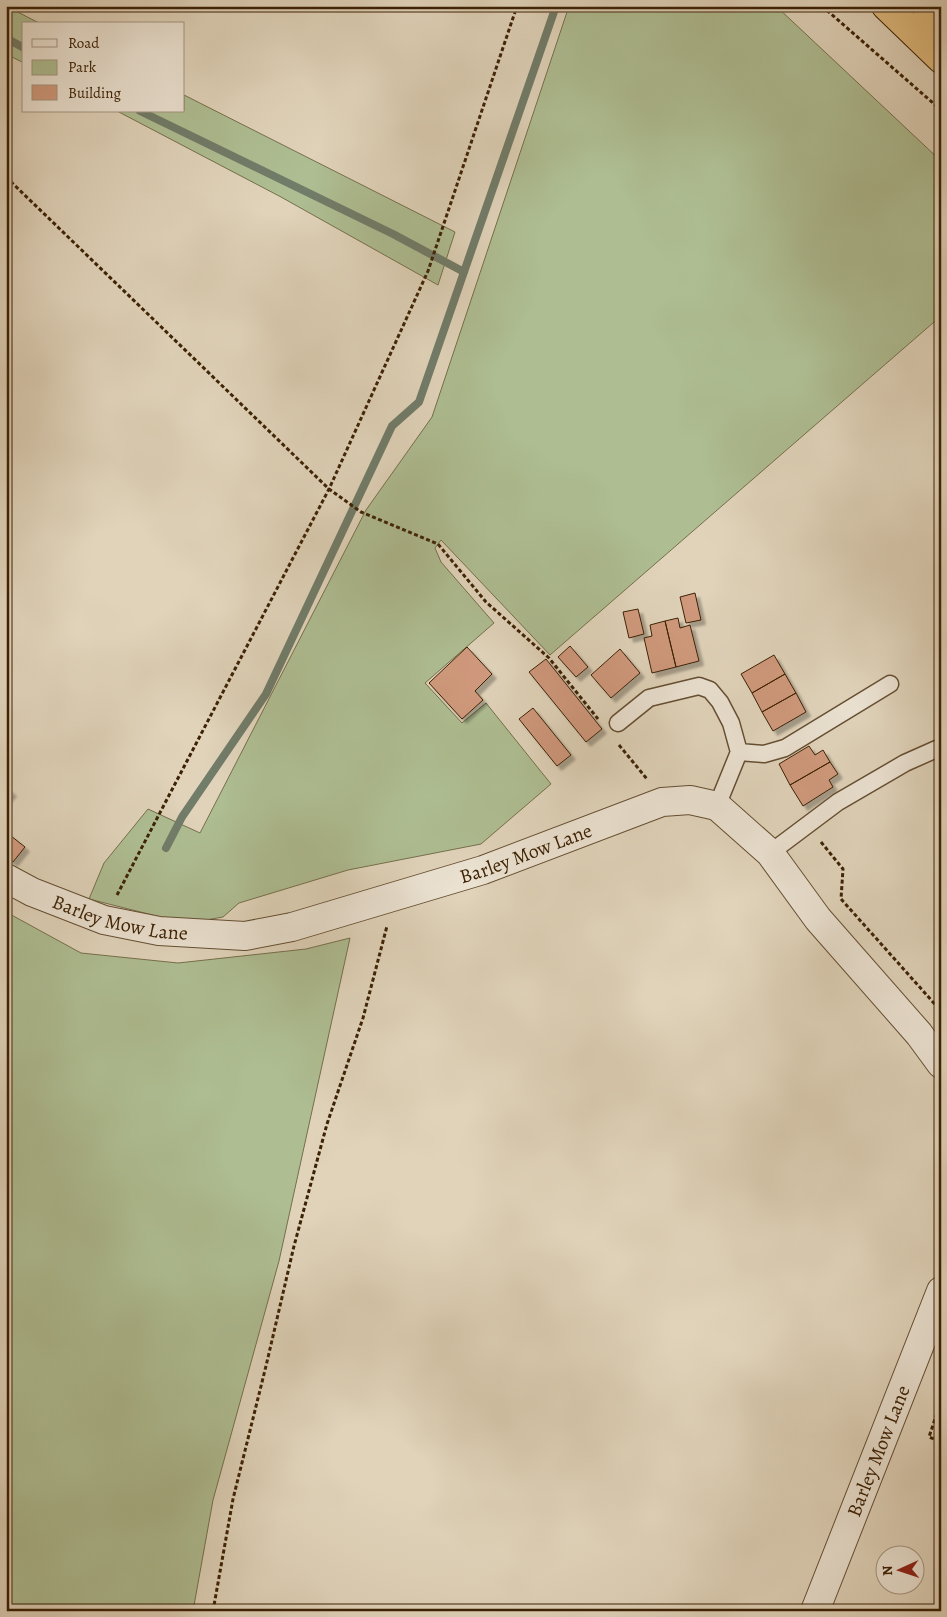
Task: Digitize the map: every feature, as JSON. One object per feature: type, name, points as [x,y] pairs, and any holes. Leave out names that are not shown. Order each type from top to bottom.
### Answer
[{"type":"highway","points":[[886,6],[941,59]]},
{"type":"highway","points":[[926,6],[941,21]]},
{"type":"street","name":"Barley Mow Lane","points":[[6,878],[32,892],[104,920],[159,931],[245,936],[292,927],[483,870],[662,802],[690,800],[718,806]]},
{"type":"street","points":[[718,806],[770,853],[818,919],[919,1034],[941,1064]]},
{"type":"street","name":"Barley Mow Lane","points":[[815,1611],[941,1291]]},
{"type":"lane","points":[[739,752],[764,754],[785,748],[890,684]]},
{"type":"lane","points":[[618,723],[649,698],[699,686],[710,690],[720,702],[730,723],[739,752],[718,806]]},
{"type":"lane","points":[[770,853],[838,802],[905,763],[941,747]]},
{"type":"path","points":[[104,920],[329,489],[428,271],[517,6]]},
{"type":"path","points":[[822,6],[941,110]]},
{"type":"path","points":[[6,176],[329,489],[361,512],[438,544],[486,602],[549,658],[599,720]]},
{"type":"path","points":[[618,743],[655,789],[662,802]]},
{"type":"path","points":[[808,826],[843,869],[841,899],[941,1011]]},
{"type":"path","points":[[213,1611],[233,1499],[294,1246],[327,1124],[363,1018],[395,895]]},
{"type":"path","points":[[941,1401],[929,1437],[941,1442]]},
{"type":"green space","points":[[6,6],[37,22],[22,22],[22,62],[6,54]]},
{"type":"green space","points":[[569,6],[776,6],[941,161],[941,316],[550,655],[441,540],[435,548],[441,562],[494,623],[425,683],[462,723],[486,703],[551,784],[481,844],[348,870],[239,903],[223,917],[200,921],[168,919],[89,899],[104,863],[148,809],[200,833],[366,510],[432,417]]},
{"type":"green space","points":[[185,96],[455,232],[438,285],[281,197],[119,112],[185,112]]},
{"type":"green space","points":[[6,912],[81,953],[178,963],[306,949],[350,938],[279,1261],[213,1500],[193,1611],[6,1611]]},
{"type":"building","points":[[695,593],[701,620],[686,623],[680,597]]},
{"type":"building","points":[[638,609],[644,634],[629,638],[623,612]]},
{"type":"building","points":[[678,618],[680,628],[690,625],[699,661],[676,667],[665,621]]},
{"type":"building","points":[[665,621],[676,667],[652,673],[644,638],[652,636],[650,625]]},
{"type":"building","points":[[570,646],[588,667],[576,677],[558,657]]},
{"type":"building","points":[[467,647],[492,674],[475,691],[483,700],[462,719],[429,683]]},
{"type":"building","points":[[620,649],[640,673],[611,698],[591,675]]},
{"type":"building","points":[[774,655],[785,674],[752,693],[741,674]]},
{"type":"building","points":[[546,659],[602,729],[586,742],[529,672]]},
{"type":"building","points":[[785,674],[796,693],[762,712],[752,693]]},
{"type":"building","points":[[796,693],[806,712],[773,731],[762,712]]},
{"type":"building","points":[[533,708],[571,755],[557,766],[519,719]]},
{"type":"building","points":[[809,746],[815,755],[823,750],[830,762],[790,785],[779,764]]},
{"type":"building","points":[[830,762],[838,774],[829,780],[833,787],[803,806],[790,785]]},
{"type":"building","points":[[6,787],[12,792],[6,799]]},
{"type":"building","points":[[6,832],[25,847],[13,862],[6,857]]},
{"type":"waterway","points":[[166,848],[182,817],[266,694],[392,426],[419,402],[556,6]]},
{"type":"waterway","points":[[6,38],[22,47]]},
{"type":"waterway","points":[[142,112],[393,234],[464,272]]}]
